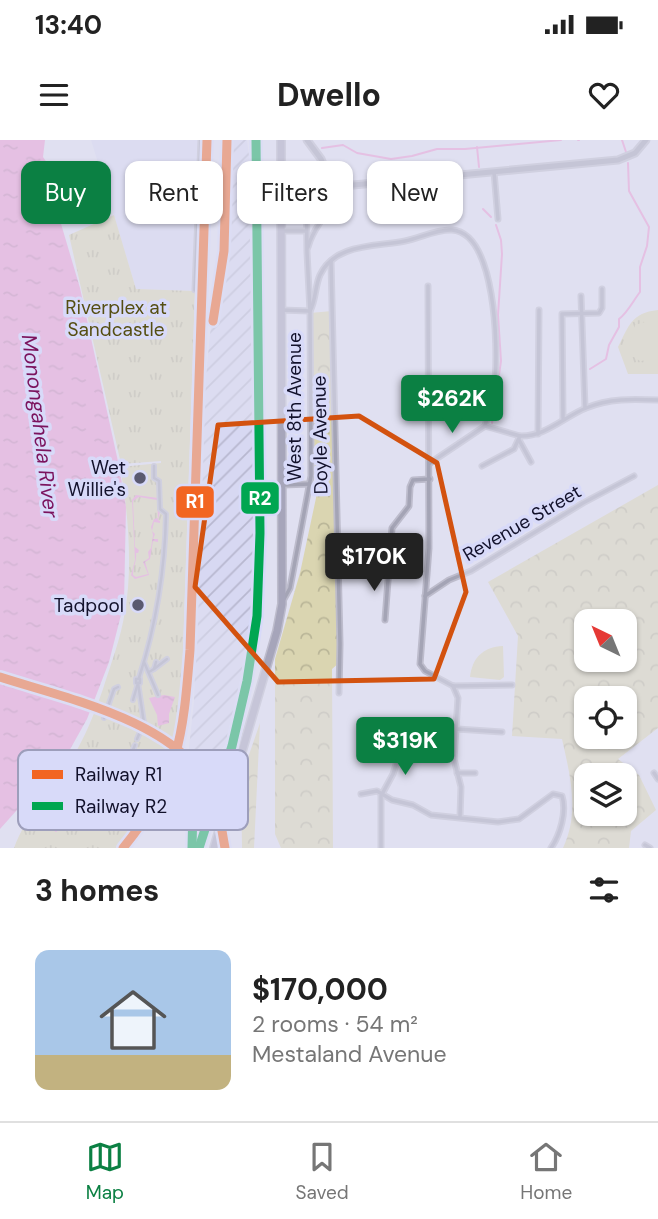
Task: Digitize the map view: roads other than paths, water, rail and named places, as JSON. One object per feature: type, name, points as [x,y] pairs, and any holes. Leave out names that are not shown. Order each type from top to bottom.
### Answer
[{"type":"main road","points":[[281,140],[282,604]]},
{"type":"main road","name":"West 8th Avenue","points":[[243,750],[274,643],[282,604]]},
{"type":"main road","name":"West 8th Avenue","points":[[215,848],[220,830]]},
{"type":"street","points":[[195,290],[201,140]]},
{"type":"street","points":[[307,140],[322,161]]},
{"type":"street","points":[[353,185],[618,160],[635,153],[646,140]]},
{"type":"street","points":[[494,172],[498,219]]},
{"type":"street","name":"West 8th Avenue","points":[[282,604],[290,588],[310,484],[310,311],[306,224]]},
{"type":"street","points":[[307,252],[311,237],[320,224]]},
{"type":"street","points":[[281,310],[310,311],[324,268],[331,261],[354,249],[452,230],[469,238],[478,249],[484,264],[492,297],[496,339],[495,380],[485,426],[430,463]]},
{"type":"street","points":[[281,231],[306,231]]},
{"type":"street","name":"Doyle Avenue","points":[[331,261],[339,693]]},
{"type":"street","points":[[428,286],[430,480],[420,658],[425,671],[453,686],[512,685]]},
{"type":"street","points":[[563,419],[562,314],[599,313],[602,308],[601,289]]},
{"type":"street","points":[[582,296],[585,408]]},
{"type":"street","points":[[538,435],[539,310]]},
{"type":"street","points":[[485,426],[519,438],[538,435],[563,419],[604,402],[627,399],[658,400]]},
{"type":"street","points":[[519,438],[531,462]]},
{"type":"street","points":[[482,467],[514,449],[519,438]]},
{"type":"street","points":[[133,700],[141,681],[139,678],[160,588],[165,530],[166,514],[160,509],[159,481],[154,478],[153,466]]},
{"type":"street","name":"Revenue Street","points":[[425,596],[634,476]]},
{"type":"street","points":[[385,620],[392,528],[409,506],[411,483],[416,479],[430,480]]},
{"type":"street","points":[[282,485],[310,484]]},
{"type":"street","points":[[149,673],[167,659]]},
{"type":"street","points":[[144,662],[158,695]]},
{"type":"street","points":[[154,669],[156,662]]},
{"type":"street","points":[[137,739],[144,723],[138,683]]},
{"type":"street","points":[[453,686],[458,698],[454,759],[461,787],[460,816]]},
{"type":"street","points":[[104,718],[114,690],[118,687]]},
{"type":"street","points":[[134,695],[140,694]]},
{"type":"street","points":[[457,729],[502,732]]},
{"type":"street","points":[[133,750],[135,745]]},
{"type":"street","points":[[381,848],[382,794],[390,781],[402,745]]},
{"type":"street","points":[[457,774],[475,773]]},
{"type":"street","points":[[654,773],[658,779]]},
{"type":"street","points":[[361,794],[377,791],[395,801],[417,806],[426,814],[498,822],[519,819],[553,794],[562,796],[562,821],[551,848]]},
{"type":"street","points":[[645,845],[650,848]]},
{"type":"water","name":"Monongahela River","points":[[0,140],[45,140],[43,157],[46,161],[21,161],[21,224],[61,224],[80,288],[126,507],[124,603],[109,662],[87,719],[70,750],[18,750],[18,809],[0,829]]},
{"type":"water","points":[[136,495],[158,498],[160,512],[160,523],[154,522],[152,531],[155,534],[153,539],[158,539],[158,542],[153,541],[150,559],[145,562],[149,575],[135,579],[131,575],[135,560],[132,500]],"holes":[[[139,497],[157,500],[158,518],[154,519],[151,527],[153,535],[149,558],[143,562],[148,574],[136,577],[133,572],[136,553],[139,550],[135,547],[133,501]]]},
{"type":"water","points":[[164,695],[175,697],[169,723],[158,726],[157,715],[149,698]]},
{"type":"waterway","points":[[322,148],[343,145],[357,153],[391,159],[437,149],[561,140]]},
{"type":"waterway","points":[[622,140],[626,152]]},
{"type":"waterway","points":[[477,147],[479,167]]},
{"type":"waterway","points":[[590,369],[606,359],[609,345],[619,327],[619,319],[640,292],[640,267],[647,246],[649,227],[629,191],[628,163]]},
{"type":"waterway","points":[[483,209],[491,217]]},
{"type":"waterway","points":[[492,423],[501,361],[498,315],[502,254],[496,225]]},
{"type":"rail line","name":"R1","points":[[176,750],[185,707],[190,650],[207,140]]},
{"type":"rail line","name":"R1","points":[[213,321],[224,251],[227,140]]},
{"type":"rail line","name":"R2","points":[[231,750],[247,681],[257,616],[260,533],[256,140]]},
{"type":"rail line","name":"R1","points":[[0,677],[116,715],[145,728],[178,750]]},
{"type":"rail line","name":"R1","points":[[123,848],[137,830]]},
{"type":"rail line","name":"R2","points":[[192,830],[192,848]]},
{"type":"rail line","name":"R2","points":[[199,848],[205,830]]},
{"type":"rail line","name":"R1","points":[[221,830],[225,848]]},
{"type":"place","name":"Wet Willie's","points":[[140,478]]},
{"type":"place","name":"Tadpool","points":[[138,605]]},
{"type":"park label","name":"Riverplex at Sandcastle","points":[[116,318]]}]
